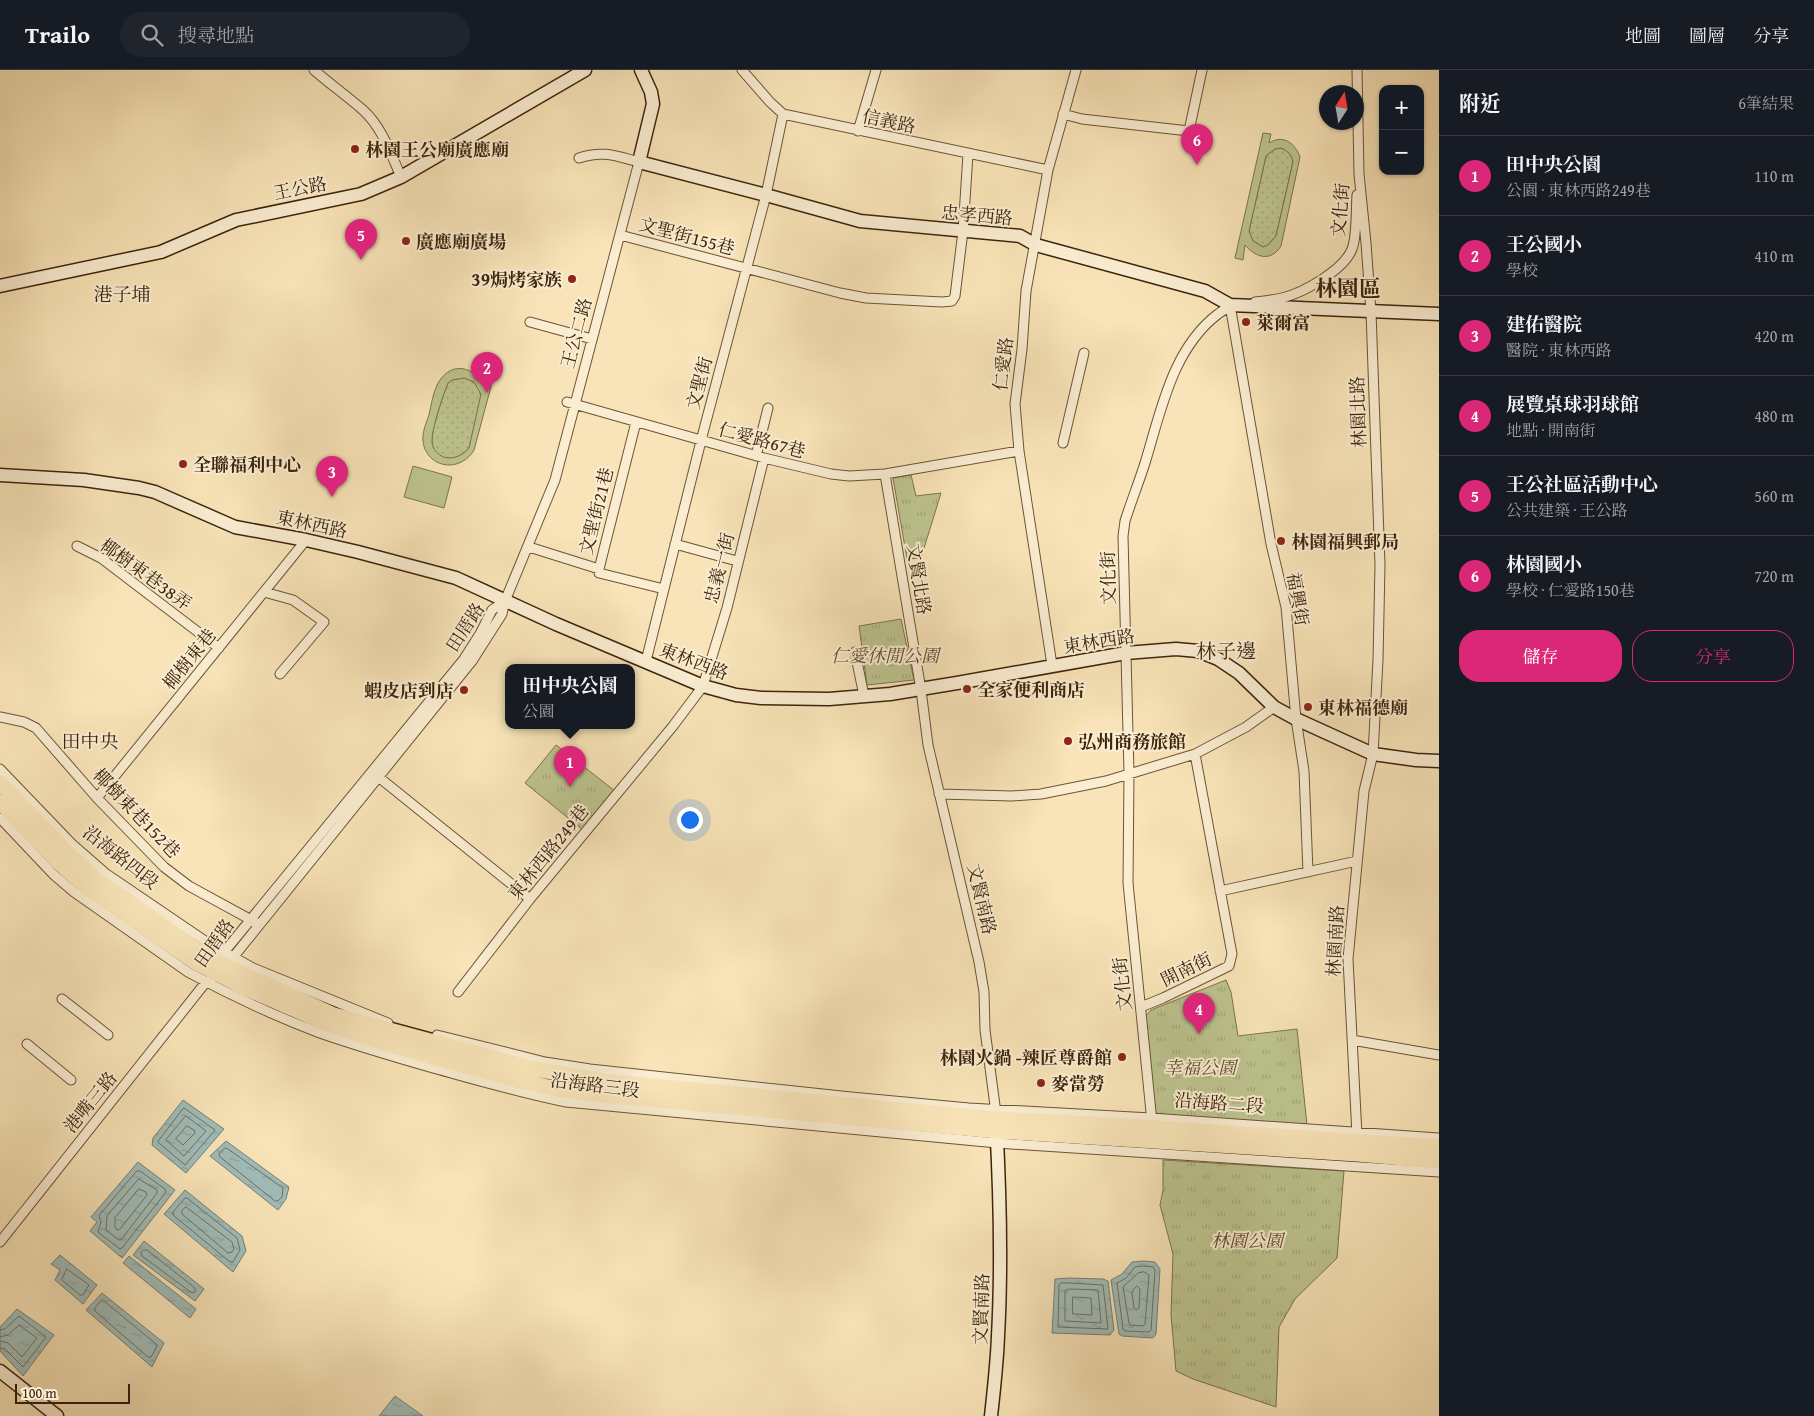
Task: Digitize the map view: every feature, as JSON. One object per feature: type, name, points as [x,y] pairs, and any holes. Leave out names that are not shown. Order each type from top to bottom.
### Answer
[{"type":"main road","name":"沿海路四段","points":[[0,783],[67,853],[97,880],[220,966]]},
{"type":"main road","points":[[0,802],[59,864],[86,886],[195,962],[220,966]]},
{"type":"main road","name":"沿海路三段","points":[[220,966],[245,988],[387,1049],[431,1062],[539,1078],[589,1074],[825,1110]]},
{"type":"main road","name":"沿海路三段","points":[[220,966],[334,1014],[539,1078],[601,1100],[825,1110],[997,1125]]},
{"type":"main road","name":"沿海路二段","points":[[997,1125],[1357,1148],[1439,1147]]},
{"type":"main road","name":"沿海路二段","points":[[1357,1148],[1439,1161]]},
{"type":"street","points":[[314,70],[364,110],[376,125],[401,177]]},
{"type":"street","name":"王公路","points":[[0,286],[161,252],[236,220],[360,194],[401,177],[585,70]]},
{"type":"street","name":"王公二路","points":[[505,601],[555,480],[571,403],[592,339],[640,162],[653,104],[651,92],[640,70]]},
{"type":"street","points":[[742,70],[783,114]]},
{"type":"street","points":[[858,131],[876,70]]},
{"type":"street","name":"仁愛路","points":[[1052,666],[1019,451],[1015,404],[1022,350],[1026,292],[1036,245],[1048,170],[1076,70]]},
{"type":"street","points":[[1063,114],[1082,119],[1189,131],[1202,70]]},
{"type":"street","name":"林園北路","points":[[1357,70],[1359,174],[1370,312],[1380,565],[1374,754]]},
{"type":"street","name":"信義路","points":[[783,114],[1048,170]]},
{"type":"street","name":"文聖街","points":[[646,661],[701,440],[766,195],[783,114]]},
{"type":"street","name":"忠孝西路","points":[[579,158],[591,154],[606,153],[871,224],[1020,236],[1036,245],[1205,291],[1230,305],[1439,314]]},
{"type":"street","points":[[963,231],[968,154]]},
{"type":"street","name":"文化街","points":[[1155,1135],[1128,883],[1129,773],[1123,536],[1125,521],[1162,406],[1186,350],[1200,331],[1230,305],[1283,298],[1314,284],[1335,271],[1346,260],[1353,247],[1359,174]]},
{"type":"street","name":"文聖街155巷","points":[[620,235],[840,293],[866,298],[942,302],[952,301],[955,296],[963,231]]},
{"type":"street","name":"福興街","points":[[1230,305],[1271,544],[1286,607],[1296,719],[1304,771],[1308,872]]},
{"type":"street","points":[[530,322],[592,339]]},
{"type":"street","points":[[1062,442],[1084,353]]},
{"type":"street","name":"仁愛路67巷","points":[[571,403],[760,457],[831,474],[849,476],[885,474],[1019,451]]},
{"type":"street","name":"忠義一街","points":[[703,686],[727,608],[760,457],[768,408]]},
{"type":"street","name":"文聖街21巷","points":[[636,422],[606,533],[599,572],[664,589]]},
{"type":"street","name":"文賢北路","points":[[885,474],[921,690]]},
{"type":"street","name":"東林西路","points":[[0,475],[84,480],[139,488],[154,492],[235,527],[306,540],[416,566],[456,578],[556,624],[703,686],[736,695],[761,698],[829,699],[864,696],[921,690],[1126,653],[1176,649],[1198,651],[1218,659],[1239,673],[1274,707],[1296,719],[1374,754],[1439,761]]},
{"type":"street","name":"椰樹東巷","points":[[98,798],[306,540]]},
{"type":"street","points":[[675,544],[737,561]]},
{"type":"street","name":"椰樹東巷38弄","points":[[77,546],[101,558],[219,648]]},
{"type":"street","points":[[528,547],[599,569]]},
{"type":"street","points":[[264,592],[294,600],[324,622],[280,674]]},
{"type":"street","name":"田厝路","points":[[220,966],[260,924],[464,659],[492,610],[505,601]]},
{"type":"street","points":[[855,652],[864,696]]},
{"type":"street","name":"東林西路249巷","points":[[458,992],[530,899],[667,733],[703,686]]},
{"type":"street","name":"文賢南路","points":[[921,690],[928,745],[979,962],[984,992],[989,1067],[997,1125],[1000,1183],[998,1336],[991,1416]]},
{"type":"street","points":[[939,794],[1012,796],[1041,794],[1106,781],[1195,754],[1246,727],[1274,707]]},
{"type":"street","name":"椰樹東巷152巷","points":[[0,718],[24,722],[36,728],[98,798],[164,867],[189,886],[260,924]]},
{"type":"street","name":"開南街","points":[[1141,1007],[1230,966],[1232,954],[1195,754]]},
{"type":"street","name":"林園南路","points":[[1357,1148],[1348,960],[1364,790],[1374,754]]},
{"type":"street","name":"沿海路四段","points":[[0,769],[73,845],[105,873],[208,943],[220,966]]},
{"type":"street","points":[[375,775],[530,899]]},
{"type":"street","name":"田厝路","points":[[220,966],[251,920],[375,775]]},
{"type":"street","points":[[0,818],[53,874],[74,892],[188,972],[220,966]]},
{"type":"street","points":[[1220,890],[1357,861]]},
{"type":"street","name":"港嘴三路","points":[[0,1242],[220,966]]},
{"type":"street","points":[[62,998],[108,1035]]},
{"type":"street","points":[[1352,1040],[1439,1055]]},
{"type":"street","points":[[27,1044],[71,1080]]},
{"type":"street","name":"沿海路三段","points":[[825,1110],[969,1108],[997,1125]]},
{"type":"street","name":"沿海路二段","points":[[997,1125],[1357,1148],[1439,1138]]},
{"type":"street","name":"沿海路二段","points":[[1357,1148],[1439,1172]]},
{"type":"street","points":[[0,1371],[57,1416]]},
{"type":"green space","points":[[1263,133],[1271,134],[1269,143],[1279,139],[1288,141],[1300,157],[1281,246],[1273,254],[1263,256],[1254,253],[1245,245],[1243,260],[1235,258]],"holes":[[[1281,148],[1291,155],[1293,162],[1276,236],[1268,245],[1263,247],[1253,241],[1249,231],[1266,156],[1275,149]]]},
{"type":"green space","points":[[1281,148],[1286,150],[1292,157],[1293,162],[1276,236],[1268,245],[1263,247],[1253,241],[1249,231],[1266,156],[1275,149]]},
{"type":"green space","points":[[488,365],[496,368],[474,450],[467,459],[460,463],[444,465],[435,461],[428,454],[423,438],[424,428],[437,385],[447,372],[459,368],[472,372],[484,382]],"holes":[[[464,378],[474,382],[481,394],[469,448],[458,456],[449,458],[439,455],[432,443],[432,435],[448,383],[452,380]]]},
{"type":"green space","points":[[464,378],[474,382],[479,389],[481,398],[469,448],[458,456],[445,458],[437,454],[432,446],[434,428],[448,383],[452,380]]},
{"type":"green space","points":[[413,466],[452,477],[444,508],[404,497]]},
{"type":"green space","points":[[911,475],[916,496],[941,493],[921,558],[907,559],[893,478]]},
{"type":"green space","name":"仁愛休閒公園","points":[[901,619],[914,680],[867,685],[859,626]]},
{"type":"green space","points":[[556,745],[615,791],[583,830],[525,783]]},
{"type":"green space","name":"幸福公園","points":[[1226,980],[1231,992],[1238,1036],[1297,1029],[1307,1125],[1160,1116],[1154,1111],[1146,1016],[1151,1010]]},
{"type":"green space","name":"林園公園","points":[[1163,1160],[1344,1171],[1337,1258],[1295,1299],[1279,1327],[1276,1407],[1193,1379],[1176,1371],[1171,1315],[1173,1254],[1160,1205],[1163,1190]]},
{"type":"water","points":[[183,1100],[224,1129],[186,1173],[152,1145],[153,1138]]},
{"type":"water","points":[[226,1141],[289,1187],[286,1199],[278,1210],[210,1156]]},
{"type":"water","points":[[138,1162],[175,1190],[122,1258],[90,1231],[97,1222],[91,1217]]},
{"type":"water","points":[[185,1190],[242,1236],[246,1251],[233,1272],[164,1214]]},
{"type":"water","points":[[144,1241],[204,1289],[195,1301],[133,1255]]},
{"type":"water","points":[[60,1255],[97,1285],[83,1304],[55,1280],[60,1270],[51,1264]]},
{"type":"water","points":[[129,1256],[196,1309],[190,1318],[123,1263]]},
{"type":"water","points":[[1132,1262],[1155,1262],[1160,1269],[1156,1334],[1153,1338],[1122,1336],[1119,1334],[1111,1280],[1122,1274]]},
{"type":"water","points":[[1055,1279],[1103,1279],[1108,1281],[1114,1330],[1110,1335],[1052,1333]]},
{"type":"water","points":[[102,1293],[164,1343],[152,1367],[86,1310]]},
{"type":"water","points":[[17,1309],[54,1335],[23,1376],[0,1351],[0,1327]]},
{"type":"water","points":[[395,1396],[423,1416],[379,1416]]},
{"type":"place","name":"林園王公廟廣應廟","points":[[355,149]]},
{"type":"place","name":"林園國小","points":[[1197,165]]},
{"type":"place","name":"廣應廟廣場","points":[[406,241]]},
{"type":"place","name":"王公社區活動中心","points":[[361,260]]},
{"type":"place","name":"39焗烤家族","points":[[572,279]]},
{"type":"place","name":"萊爾富","points":[[1246,322]]},
{"type":"place","name":"王公國小","points":[[487,393]]},
{"type":"place","name":"全聯福利中心","points":[[183,464]]},
{"type":"place","name":"建佑醫院","points":[[332,497]]},
{"type":"place","name":"林園福興郵局","points":[[1281,541]]},
{"type":"place","name":"全家便利商店","points":[[967,689]]},
{"type":"place","name":"蝦皮店到店","points":[[464,690]]},
{"type":"place","name":"東林福德廟","points":[[1308,707]]},
{"type":"place","name":"弘州商務旅館","points":[[1068,741]]},
{"type":"place","name":"田中央公園","points":[[570,787]]},
{"type":"place","name":"展覽桌球羽球館","points":[[1199,1034]]},
{"type":"place","name":"林園火鍋 -辣匠尊爵館","points":[[1122,1057]]},
{"type":"place","name":"麥當勞","points":[[1041,1083]]},
{"type":"district","name":"林園區","points":[[1348,288]]},
{"type":"district","name":"港子埔","points":[[122,294]]},
{"type":"district","name":"林子邊","points":[[1226,650]]},
{"type":"district","name":"田中央","points":[[90,741]]}]
